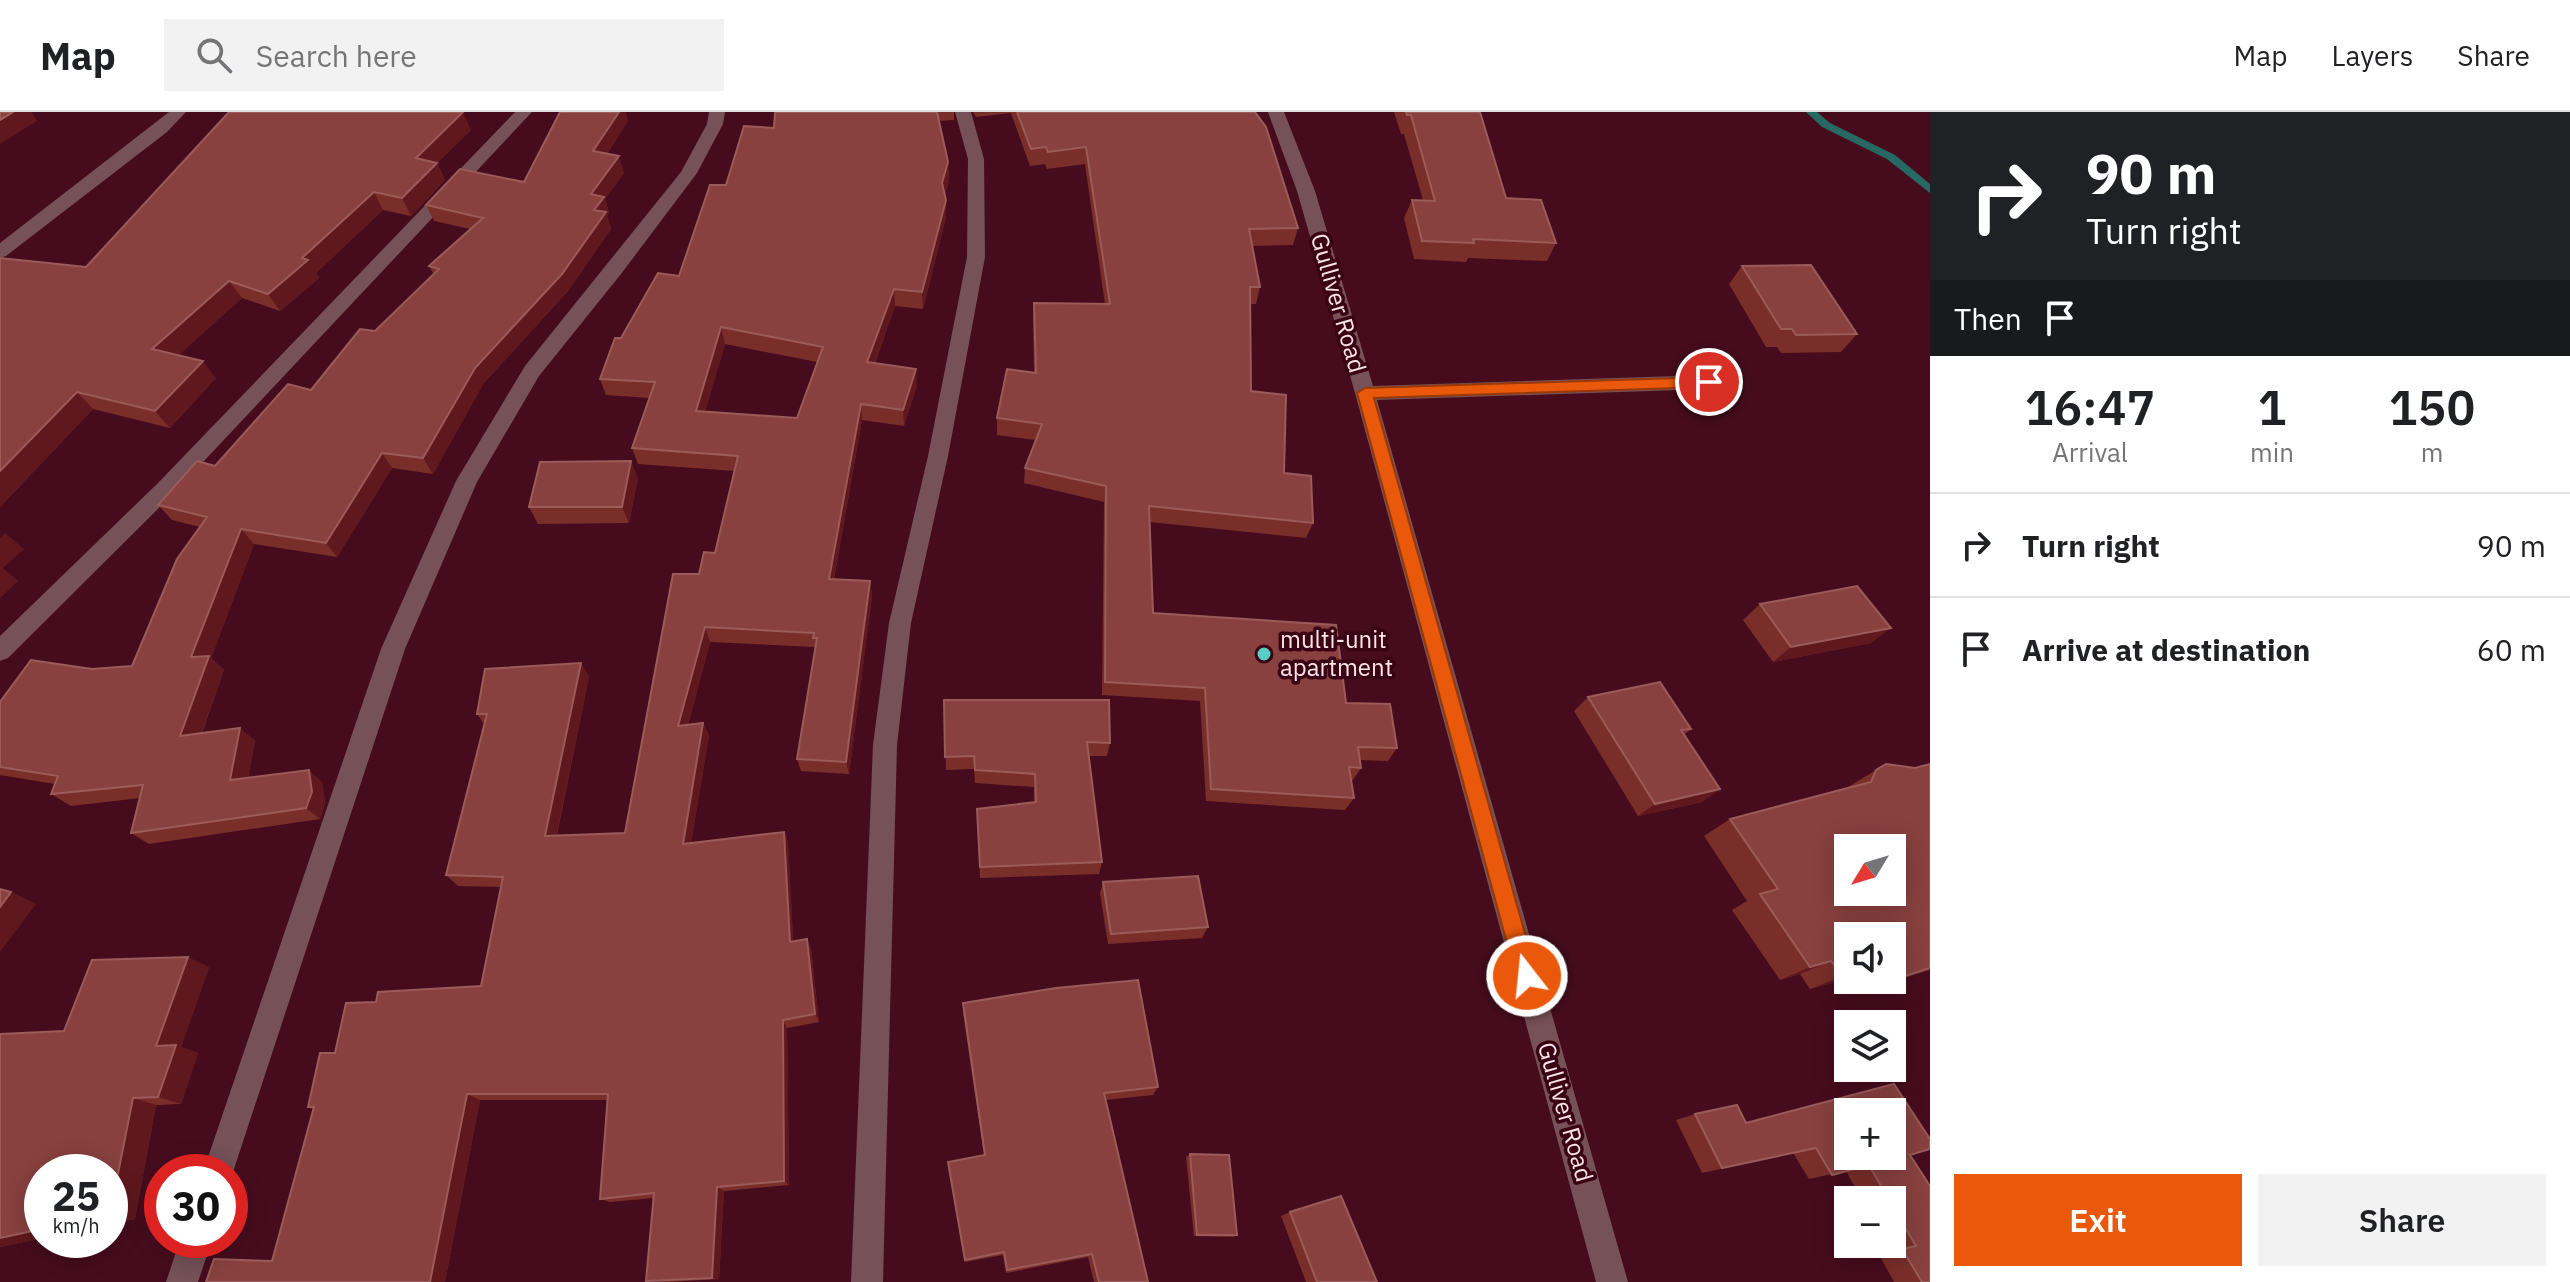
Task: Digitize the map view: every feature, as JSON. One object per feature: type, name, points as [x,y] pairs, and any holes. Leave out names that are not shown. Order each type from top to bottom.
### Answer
[{"type":"street","points":[[0,252],[161,129],[178,112]]},
{"type":"street","points":[[0,651],[165,489],[524,112]]},
{"type":"street","points":[[224,1154],[393,649],[467,481],[532,371],[689,173],[715,124],[717,112]]},
{"type":"street","points":[[867,1282],[885,745],[900,623],[938,456],[976,257],[976,159],[963,112]]},
{"type":"street","name":"Gulliver Road","points":[[1276,112],[1306,191],[1365,393],[1612,1282]]},
{"type":"street","points":[[1365,393],[1709,382]]},
{"type":"street","points":[[182,1282],[190,1258]]},
{"type":"building","points":[[0,112],[13,112],[0,120]]},
{"type":"building","points":[[229,112],[463,112],[416,158],[437,163],[402,198],[374,192],[302,258],[308,260],[268,294],[229,281],[152,349],[203,361],[155,411],[77,392],[0,471],[0,258],[86,267]]},
{"type":"building","points":[[560,112],[619,112],[593,151],[619,156],[591,194],[604,197],[594,210],[606,212],[562,274],[475,368],[423,458],[382,453],[326,543],[241,529],[191,657],[209,656],[180,736],[240,728],[230,780],[309,770],[312,792],[306,808],[131,833],[143,785],[51,794],[58,776],[0,767],[0,702],[31,660],[92,669],[132,666],[177,559],[207,517],[158,505],[197,461],[215,466],[288,384],[311,390],[360,329],[375,331],[439,269],[429,266],[483,218],[426,205],[460,169],[524,182]]},
{"type":"building","points":[[775,112],[937,112],[948,162],[942,183],[946,200],[922,292],[894,289],[867,362],[916,369],[903,410],[861,404],[829,579],[870,581],[846,762],[797,759],[817,638],[813,638],[814,633],[705,627],[678,726],[703,723],[683,844],[784,832],[790,942],[807,939],[815,1014],[783,1020],[784,1181],[717,1187],[712,1278],[646,1281],[654,1193],[600,1199],[608,1094],[467,1094],[430,1282],[206,1282],[214,1259],[272,1261],[314,1107],[308,1107],[320,1053],[335,1053],[346,1003],[376,1002],[378,992],[481,986],[503,877],[446,875],[487,714],[477,714],[485,669],[581,663],[545,836],[625,833],[673,574],[699,574],[704,552],[715,553],[738,456],[632,448],[655,382],[600,379],[615,338],[621,338],[658,273],[679,276],[710,185],[726,185],[744,126],[774,128]],"holes":[[[721,327],[823,347],[797,418],[696,411]]]},
{"type":"building","points":[[1017,112],[1255,112],[1266,127],[1298,228],[1249,229],[1260,287],[1250,287],[1251,391],[1286,395],[1284,473],[1311,476],[1313,523],[1149,506],[1153,613],[1336,625],[1346,703],[1390,704],[1397,748],[1358,747],[1361,768],[1349,767],[1354,798],[1211,789],[1205,688],[1105,682],[1106,486],[1025,468],[1042,424],[997,418],[1007,369],[1036,373],[1034,303],[1110,304],[1086,147],[1048,152],[1046,147],[1031,149]]},
{"type":"building","points":[[1406,112],[1480,112],[1506,198],[1541,200],[1556,243],[1473,239],[1474,243],[1422,241],[1412,200],[1435,201],[1411,115]]},
{"type":"building","points":[[1811,265],[1857,334],[1796,335],[1792,329],[1781,329],[1742,266]]},
{"type":"building","points":[[631,461],[622,507],[529,507],[540,462]]},
{"type":"building","points":[[1857,586],[1891,628],[1791,647],[1760,604]]},
{"type":"building","points":[[1660,682],[1691,729],[1681,730],[1720,789],[1655,804],[1588,697]]},
{"type":"building","points":[[944,700],[1109,700],[1110,743],[1087,742],[1102,862],[980,867],[977,809],[1036,802],[1035,774],[975,770],[974,756],[945,757]]},
{"type":"building","points":[[1886,764],[1915,768],[1930,764],[1930,968],[1906,976],[1906,922],[1834,922],[1834,965],[1831,961],[1810,967],[1760,894],[1778,889],[1730,819],[1871,782],[1876,770]]},
{"type":"building","points":[[1198,876],[1208,927],[1111,934],[1103,882]]},
{"type":"building","points":[[0,889],[11,892],[0,907]]},
{"type":"building","points":[[188,957],[156,1046],[176,1045],[158,1097],[133,1098],[122,1154],[24,1154],[24,1233],[0,1238],[0,1034],[64,1031],[92,960]]},
{"type":"building","points":[[1138,980],[1158,1087],[1104,1093],[1148,1282],[1099,1282],[1092,1254],[1007,1270],[1004,1252],[965,1260],[948,1162],[985,1155],[963,1003],[1056,988]]},
{"type":"building","points":[[1894,1084],[1903,1098],[1841,1098]]},
{"type":"building","points":[[1834,1100],[1834,1170],[1850,1170],[1832,1175],[1816,1148],[1722,1168],[1695,1114],[1737,1105],[1746,1123]]},
{"type":"building","points":[[1906,1102],[1930,1139],[1930,1149],[1910,1155],[1930,1186],[1930,1282],[1922,1282],[1906,1256],[1906,1248],[1916,1246],[1906,1229],[1906,1186],[1881,1186],[1872,1170],[1906,1170]]},
{"type":"building","points":[[1190,1154],[1229,1155],[1237,1235],[1197,1235]]},
{"type":"building","points":[[1341,1196],[1377,1282],[1317,1282],[1290,1212]]},
{"type":"waterway","points":[[1811,112],[1826,125],[1891,157],[1930,190]]},
{"type":"place","name":"multi-unit apartment","points":[[1264,654]]},
{"type":"route","points":[[1527,976],[1365,393],[1709,382]]}]
